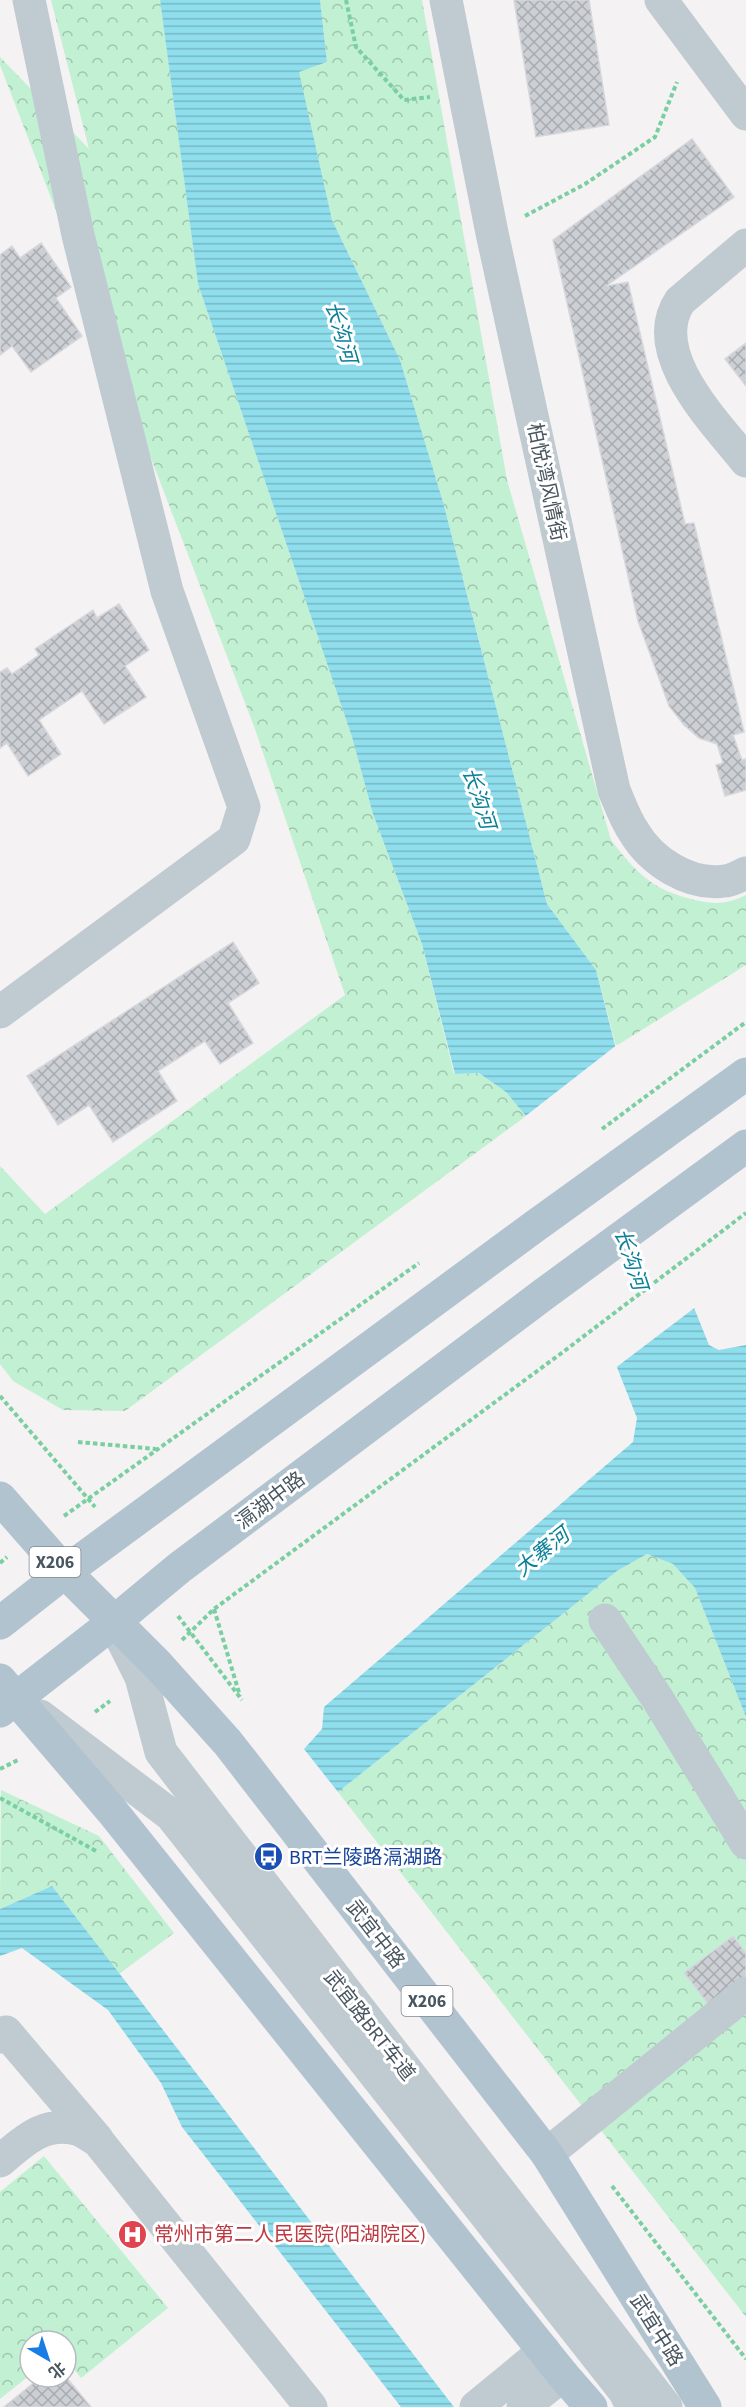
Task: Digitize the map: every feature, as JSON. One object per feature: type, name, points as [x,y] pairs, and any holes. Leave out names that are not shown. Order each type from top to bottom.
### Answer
[{"type":"main road","points":[[0,1623],[65,1572],[531,1229],[746,1074]]},
{"type":"main road","name":"滆湖中路","points":[[6,1697],[114,1622],[179,1568],[544,1293],[746,1146]]},
{"type":"main road","name":"武宜中路","points":[[0,1498],[33,1538],[158,1665],[228,1743],[547,2154],[705,2407]]},
{"type":"main road","points":[[6,1697],[144,1850],[591,2407]]},
{"type":"street","points":[[0,1012],[234,839],[244,807],[167,591],[78,235],[29,0]]},
{"type":"street","name":"柏悦湾风情街","points":[[446,0],[492,233],[618,799],[635,835],[661,862],[684,876],[725,882],[746,873]]},
{"type":"street","points":[[661,0],[746,114]]},
{"type":"street","points":[[746,245],[680,302],[674,310],[672,339],[677,362],[686,384],[746,461]]},
{"type":"street","points":[[605,1620],[657,1698],[746,1843]]},
{"type":"street","name":"武宜路BRT车道","points":[[114,1622],[141,1677],[161,1752],[666,2407]]},
{"type":"street","name":"武宜路BRT车道","points":[[6,1697],[171,1815],[617,2382],[632,2407]]},
{"type":"street","points":[[547,2154],[746,1994]]},
{"type":"street","points":[[0,2037],[6,2032],[98,2140],[311,2407]]},
{"type":"street","points":[[0,2161],[36,2132],[56,2128],[76,2130],[98,2140]]},
{"type":"street","points":[[476,2407],[554,2363]]},
{"type":"street","points":[[523,2407],[554,2363]]},
{"type":"path","points":[[346,0],[356,47],[404,100],[465,94]]},
{"type":"path","points":[[492,233],[585,184],[655,137],[692,42]]},
{"type":"path","points":[[600,1131],[746,1022]]},
{"type":"path","points":[[245,1586],[746,1214]]},
{"type":"path","points":[[0,1563],[428,1257]]},
{"type":"path","points":[[0,1396],[88,1498]]},
{"type":"path","points":[[78,1442],[157,1449]]},
{"type":"path","points":[[214,1609],[242,1700]]},
{"type":"path","points":[[0,1798],[102,1855]]},
{"type":"green space","points":[[51,0],[160,0],[198,284],[352,737],[373,814],[422,944],[454,1074],[479,1073],[506,1092],[526,1116],[125,1411],[63,1410],[13,1381],[0,1364],[0,1166],[45,1214],[345,995],[255,729],[0,65],[0,57],[89,149]]},
{"type":"green space","points":[[320,0],[422,0],[507,480],[611,840],[635,869],[653,883],[674,894],[710,903],[731,901],[746,895],[746,965],[616,1046],[596,970],[547,904],[443,502],[400,360],[332,220],[298,72],[327,62]]},
{"type":"green space","points":[[647,1554],[673,1564],[695,1588],[746,1717],[746,2317],[338,1792],[617,1571]]},
{"type":"green space","points":[[1,1790],[99,1836],[174,1933],[119,1974],[52,1886],[0,1909]]},
{"type":"green space","points":[[44,2156],[168,2308],[81,2378],[78,2374],[78,2329],[18,2329],[18,2385],[0,2399],[0,2192]]},
{"type":"water","points":[[160,0],[320,0],[327,62],[299,72],[332,220],[400,360],[443,502],[547,904],[596,970],[620,1065],[684,1283],[709,1345],[719,1350],[746,1345],[746,1717],[695,1588],[673,1564],[647,1554],[617,1571],[338,1792],[304,1749],[322,1729],[324,1707],[633,1442],[637,1418],[607,1342],[537,1137],[526,1116],[506,1092],[479,1073],[455,1074],[422,944],[373,814],[352,737],[198,284]]},
{"type":"water","points":[[52,1886],[454,2407],[401,2407],[182,2127],[161,2083],[108,2010],[22,1948],[0,1956],[0,1909]]},
{"type":"pier","points":[[618,1044],[687,1282],[697,1306],[614,1369],[534,1138],[523,1118]]},
{"type":"building","points":[[514,0],[589,0],[609,125],[536,137]]},
{"type":"building","points":[[692,139],[734,197],[606,286],[628,282],[685,524],[694,523],[744,732],[733,735],[742,760],[746,759],[746,790],[725,796],[716,765],[723,763],[717,744],[699,738],[684,725],[669,706],[638,621],[553,240]]},
{"type":"building","points":[[41,243],[71,287],[56,298],[82,336],[31,372],[12,346],[0,355],[0,255],[12,246],[20,258]]},
{"type":"building","points":[[746,343],[746,386],[725,359]]},
{"type":"building","points":[[119,604],[149,650],[125,666],[146,697],[104,724],[82,691],[39,720],[61,754],[28,776],[7,743],[0,748],[0,672],[7,668],[12,674],[39,655],[35,649],[93,610],[97,618]]},
{"type":"building","points":[[233,942],[259,983],[228,1003],[253,1043],[220,1064],[205,1041],[158,1071],[177,1101],[113,1142],[89,1105],[58,1125],[27,1076]]},
{"type":"building","points":[[733,1936],[746,1953],[746,1976],[709,2005],[684,1973]]},
{"type":"building","points":[[26,2389],[76,2389],[91,2407],[4,2407]]},
{"type":"place","name":"BRT兰陵路滆湖路","points":[[268,1857]]},
{"type":"place","name":"常州市第二人民医院(阳湖院区)","points":[[133,2234]]},
{"type":"water label","name":"长沟河","points":[[341,332]]},
{"type":"water label","name":"长沟河","points":[[479,798]]},
{"type":"water label","name":"长沟河","points":[[631,1259]]},
{"type":"water label","name":"大寨河","points":[[542,1552]]}]
